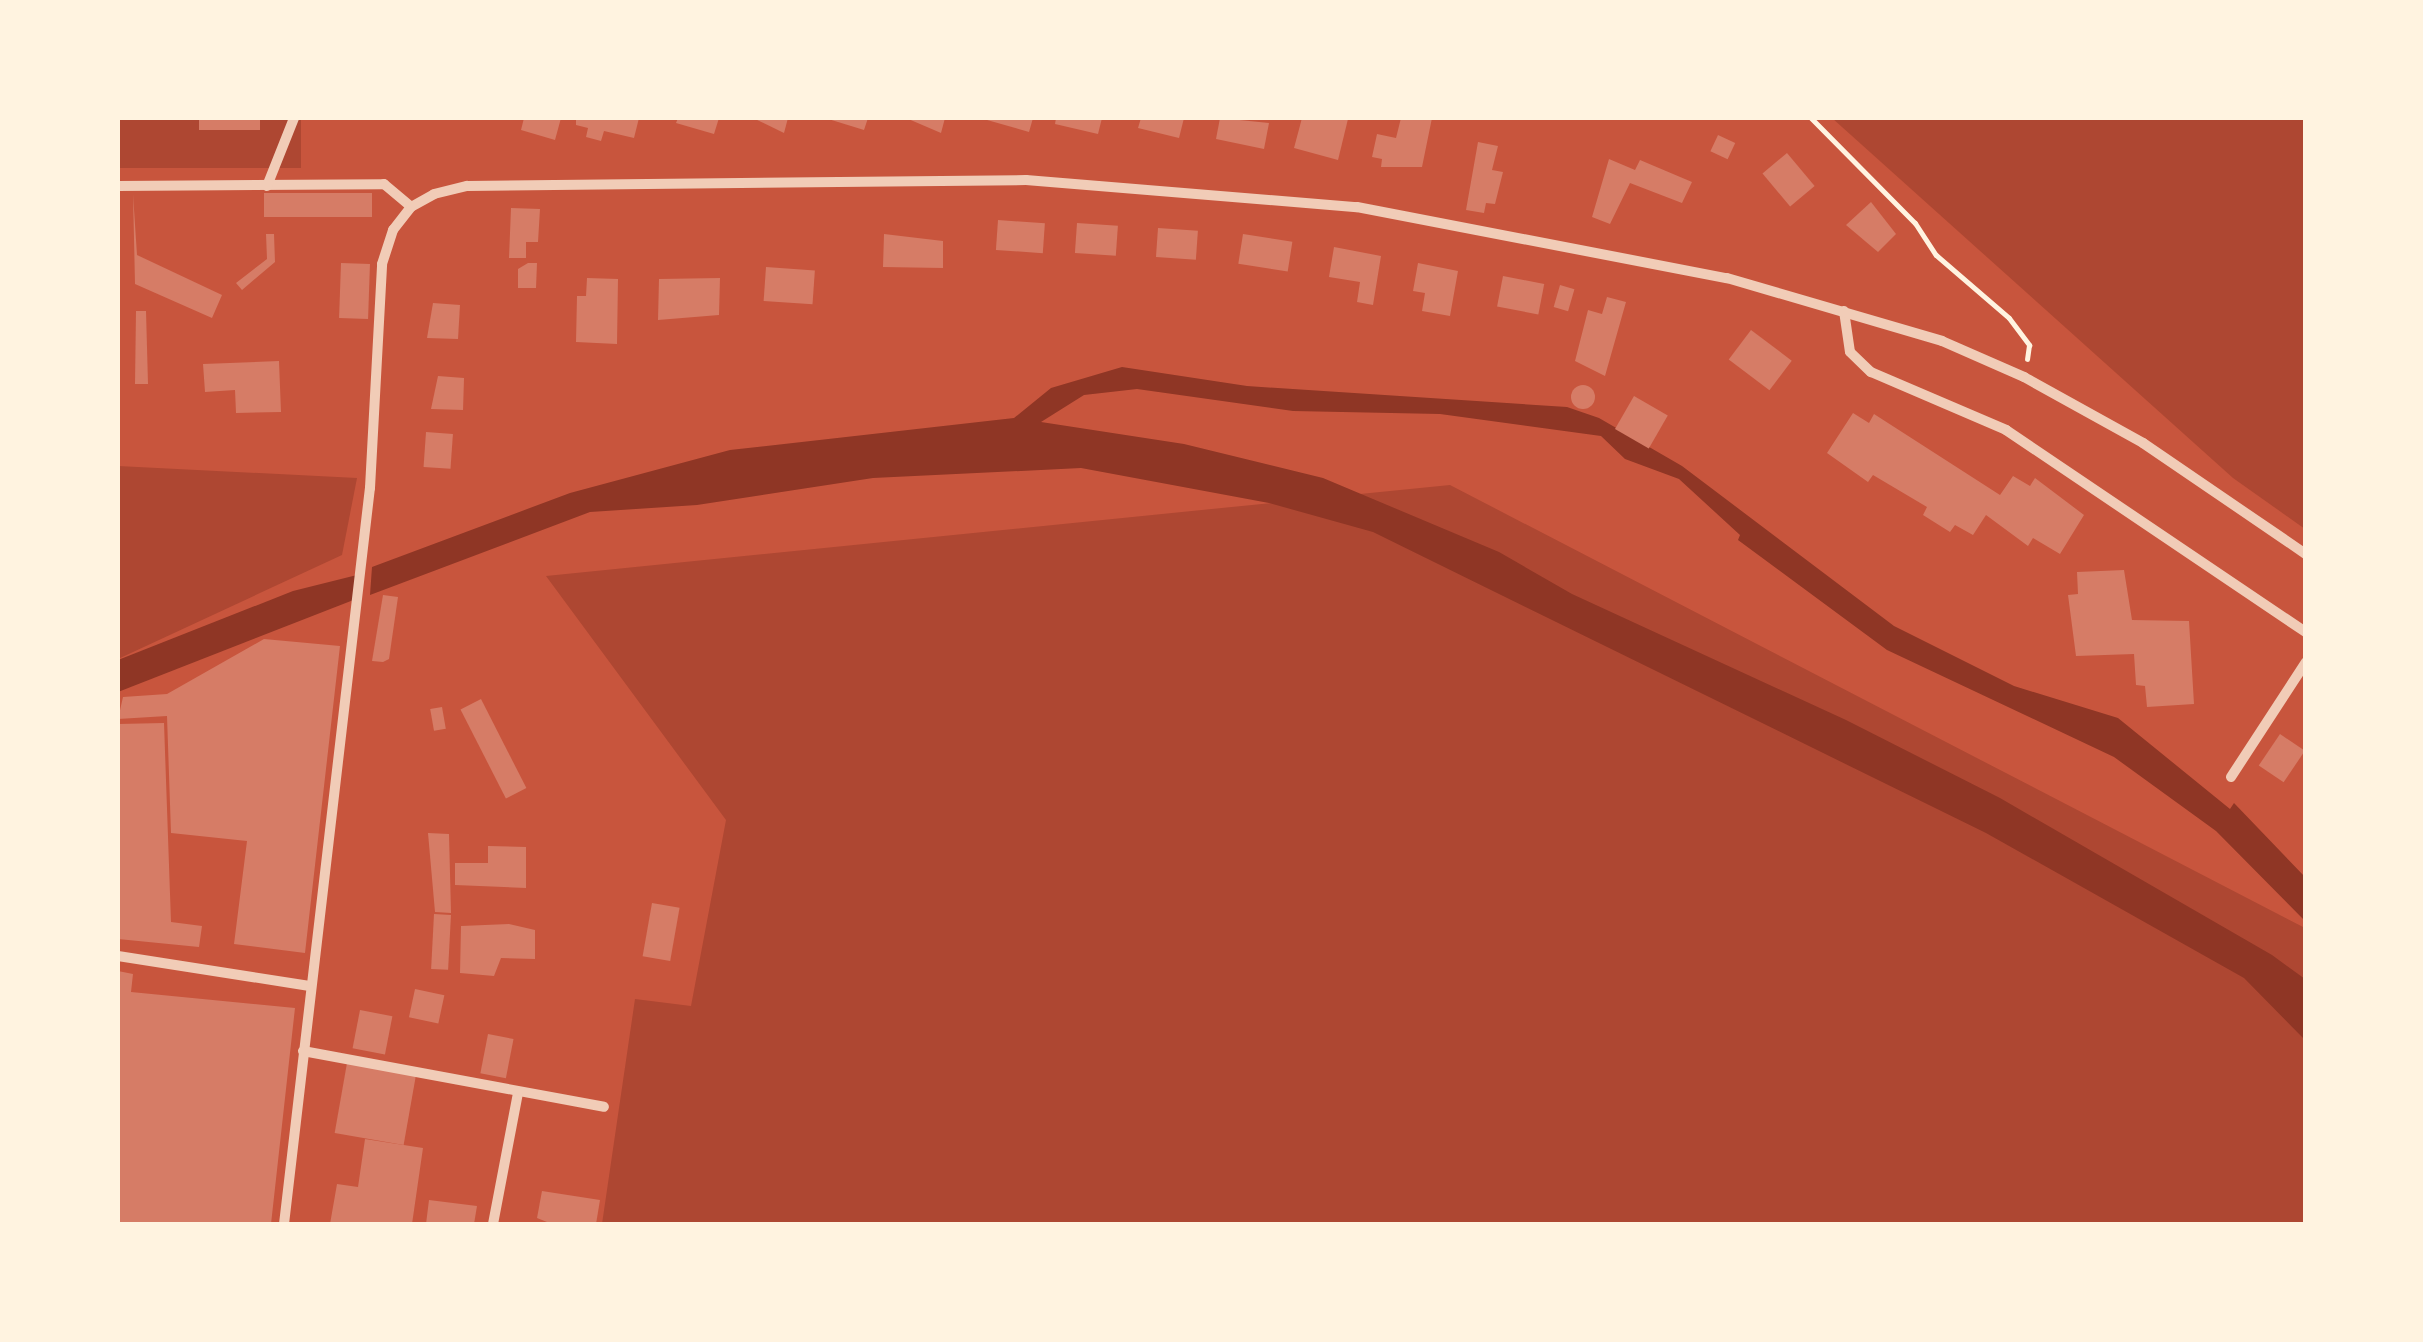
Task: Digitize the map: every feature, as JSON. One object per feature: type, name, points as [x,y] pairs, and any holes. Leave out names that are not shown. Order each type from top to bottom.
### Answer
[{"type":"street","points":[[267,186],[294,118]]},
{"type":"street","points":[[284,1224],[356,612],[382,264],[394,230],[411,207],[467,186],[1026,180],[1198,191],[1358,207],[1727,278],[1942,341],[2024,377],[2143,443],[2306,554]]},
{"type":"street","points":[[118,186],[384,184],[411,207]]},
{"type":"street","points":[[1844,311],[1850,352],[1870,372],[2006,430],[2306,632]]},
{"type":"street","points":[[2231,777],[2306,662]]},
{"type":"street","points":[[118,956],[310,986]]},
{"type":"street","points":[[303,1051],[604,1107]]},
{"type":"street","points":[[493,1224],[518,1093]]},
{"type":"path","points":[[1811,118],[1916,223],[1936,255],[2009,318],[2028,345],[2024,377]]},
{"type":"shaded area","points":[[118,118],[301,118],[301,168],[118,168]]},
{"type":"shaded area","points":[[1832,118],[2305,118],[2305,529],[2233,478]]},
{"type":"shaded area","points":[[1122,367],[1247,386],[1567,407],[1599,418],[1682,466],[1894,626],[2014,686],[2118,718],[2230,809],[2234,803],[2305,877],[2305,921],[2216,831],[2114,757],[1887,650],[1738,540],[1740,535],[1679,479],[1625,459],[1601,436],[1440,414],[1293,411],[1137,389],[1084,395],[1041,422],[1184,444],[1323,478],[1499,552],[1572,594],[1846,720],[2000,798],[2272,955],[2305,979],[2305,1040],[2244,978],[1986,833],[1373,532],[1269,503],[1081,468],[873,478],[697,505],[590,512],[370,595],[372,567],[570,493],[730,450],[1014,418],[1051,388]]},
{"type":"shaded area","points":[[118,466],[357,478],[342,555],[118,659]]},
{"type":"shaded area","points":[[1450,485],[2305,928],[2305,1224],[602,1224],[635,999],[691,1006],[726,820],[546,576]]},
{"type":"shaded area","points":[[357,575],[356,599],[118,692],[118,660],[293,591]]},
{"type":"building","points":[[199,118],[260,118],[260,130],[199,130]]},
{"type":"building","points":[[524,118],[561,118],[555,140],[521,130]]},
{"type":"building","points":[[576,118],[639,118],[634,138],[604,131],[601,141],[586,137],[588,128],[576,125]]},
{"type":"building","points":[[678,118],[719,118],[714,134],[676,123]]},
{"type":"building","points":[[753,118],[788,118],[784,133]]},
{"type":"building","points":[[825,118],[868,118],[864,130]]},
{"type":"building","points":[[906,118],[945,118],[941,133]]},
{"type":"building","points":[[980,118],[1033,118],[1029,132]]},
{"type":"building","points":[[1056,118],[1102,118],[1098,134],[1055,124]]},
{"type":"building","points":[[1141,118],[1184,118],[1179,138],[1138,128]]},
{"type":"building","points":[[1220,118],[1269,123],[1264,149],[1216,139]]},
{"type":"building","points":[[1302,118],[1348,119],[1338,160],[1294,148]]},
{"type":"building","points":[[1401,118],[1432,118],[1422,167],[1381,167],[1382,159],[1372,157],[1377,134],[1396,138]]},
{"type":"building","points":[[1718,135],[1735,143],[1728,159],[1710,151]]},
{"type":"building","points":[[1478,142],[1498,146],[1492,170],[1503,172],[1495,204],[1486,203],[1484,213],[1466,210]]},
{"type":"building","points":[[1787,153],[1815,186],[1790,207],[1762,174]]},
{"type":"building","points":[[1609,159],[1635,170],[1640,160],[1692,182],[1682,203],[1630,183],[1610,224],[1592,217]]},
{"type":"building","points":[[264,193],[372,193],[372,217],[264,217]]},
{"type":"building","points":[[133,194],[137,255],[222,295],[212,318],[135,284]]},
{"type":"building","points":[[1871,202],[1896,234],[1878,252],[1846,225]]},
{"type":"building","points":[[511,208],[540,209],[538,242],[526,242],[526,258],[509,258]]},
{"type":"building","points":[[998,220],[1045,223],[1043,253],[996,250]]},
{"type":"building","points":[[1077,223],[1118,226],[1116,256],[1075,253]]},
{"type":"building","points":[[1158,228],[1198,231],[1196,260],[1156,257]]},
{"type":"building","points":[[266,234],[274,234],[275,262],[242,290],[236,283],[267,259]]},
{"type":"building","points":[[884,234],[943,241],[943,268],[883,267]]},
{"type":"building","points":[[1243,234],[1292,242],[1288,271],[1238,264]]},
{"type":"building","points":[[1334,247],[1381,256],[1373,305],[1357,302],[1360,282],[1329,277]]},
{"type":"building","points":[[341,263],[370,264],[368,319],[339,318]]},
{"type":"building","points":[[537,263],[536,288],[518,288],[518,269]]},
{"type":"building","points":[[1418,263],[1458,271],[1450,316],[1422,311],[1425,293],[1413,291]]},
{"type":"building","points":[[766,267],[815,270],[813,304],[764,301]]},
{"type":"building","points":[[1503,276],[1544,284],[1538,314],[1497,306]]},
{"type":"building","points":[[587,278],[618,279],[617,344],[576,342],[577,296],[586,296]]},
{"type":"building","points":[[720,278],[719,315],[658,320],[659,279]]},
{"type":"building","points":[[1560,285],[1574,289],[1568,311],[1554,307]]},
{"type":"building","points":[[1607,297],[1626,302],[1605,376],[1575,361],[1588,310],[1602,314]]},
{"type":"building","points":[[433,303],[460,305],[458,339],[427,338]]},
{"type":"building","points":[[136,311],[146,311],[148,384],[135,384]]},
{"type":"building","points":[[1751,330],[1792,361],[1769,390],[1729,360]]},
{"type":"building","points":[[279,361],[281,412],[236,413],[235,390],[205,392],[203,364]]},
{"type":"building","points":[[438,376],[464,378],[463,410],[431,409]]},
{"type":"building","points":[[1578,385],[1588,385],[1595,397],[1588,409],[1578,409],[1571,402],[1571,392]]},
{"type":"building","points":[[1634,396],[1668,415],[1649,448],[1615,429]]},
{"type":"building","points":[[1853,413],[1869,423],[1874,414],[2000,495],[2013,476],[2030,486],[2035,478],[2084,515],[2060,554],[2033,538],[2028,546],[1986,515],[1973,535],[1955,525],[1950,532],[1923,515],[1927,507],[1873,475],[1868,482],[1827,453]]},
{"type":"building","points":[[426,432],[453,434],[450,469],[424,467]]},
{"type":"building","points":[[2124,570],[2132,620],[2189,621],[2194,704],[2147,707],[2145,686],[2136,685],[2134,654],[2076,656],[2068,595],[2078,594],[2077,572]]},
{"type":"building","points":[[383,595],[398,597],[389,659],[383,662],[372,661]]},
{"type":"building","points":[[264,639],[340,646],[305,953],[234,944],[247,841],[171,833],[167,716],[118,719],[123,697],[167,694]]},
{"type":"building","points":[[481,699],[526,788],[506,799],[461,709]]},
{"type":"building","points":[[442,707],[446,729],[434,731],[430,709]]},
{"type":"building","points":[[164,723],[171,922],[202,926],[199,947],[118,939],[118,724]]},
{"type":"building","points":[[2280,734],[2305,751],[2284,782],[2259,766]]},
{"type":"building","points":[[428,833],[449,834],[451,913],[435,912]]},
{"type":"building","points":[[488,846],[526,847],[526,888],[455,885],[455,863],[488,863]]},
{"type":"building","points":[[652,903],[680,908],[670,961],[643,956]]},
{"type":"building","points":[[434,914],[451,915],[448,970],[431,969]]},
{"type":"building","points":[[509,924],[535,930],[535,959],[501,958],[494,976],[460,973],[461,926]]},
{"type":"building","points":[[118,971],[133,974],[131,992],[295,1008],[271,1224],[118,1224]]},
{"type":"building","points":[[415,989],[444,995],[438,1024],[409,1017]]},
{"type":"building","points":[[360,1010],[392,1016],[385,1055],[353,1048]]},
{"type":"building","points":[[488,1034],[514,1039],[506,1078],[480,1073]]},
{"type":"building","points":[[347,1063],[416,1075],[404,1145],[335,1133]]},
{"type":"building","points":[[365,1139],[423,1148],[412,1224],[330,1224],[337,1184],[358,1187]]},
{"type":"building","points":[[542,1191],[600,1200],[596,1224],[552,1224],[537,1218]]},
{"type":"building","points":[[429,1200],[477,1206],[474,1224],[426,1224]]}]
